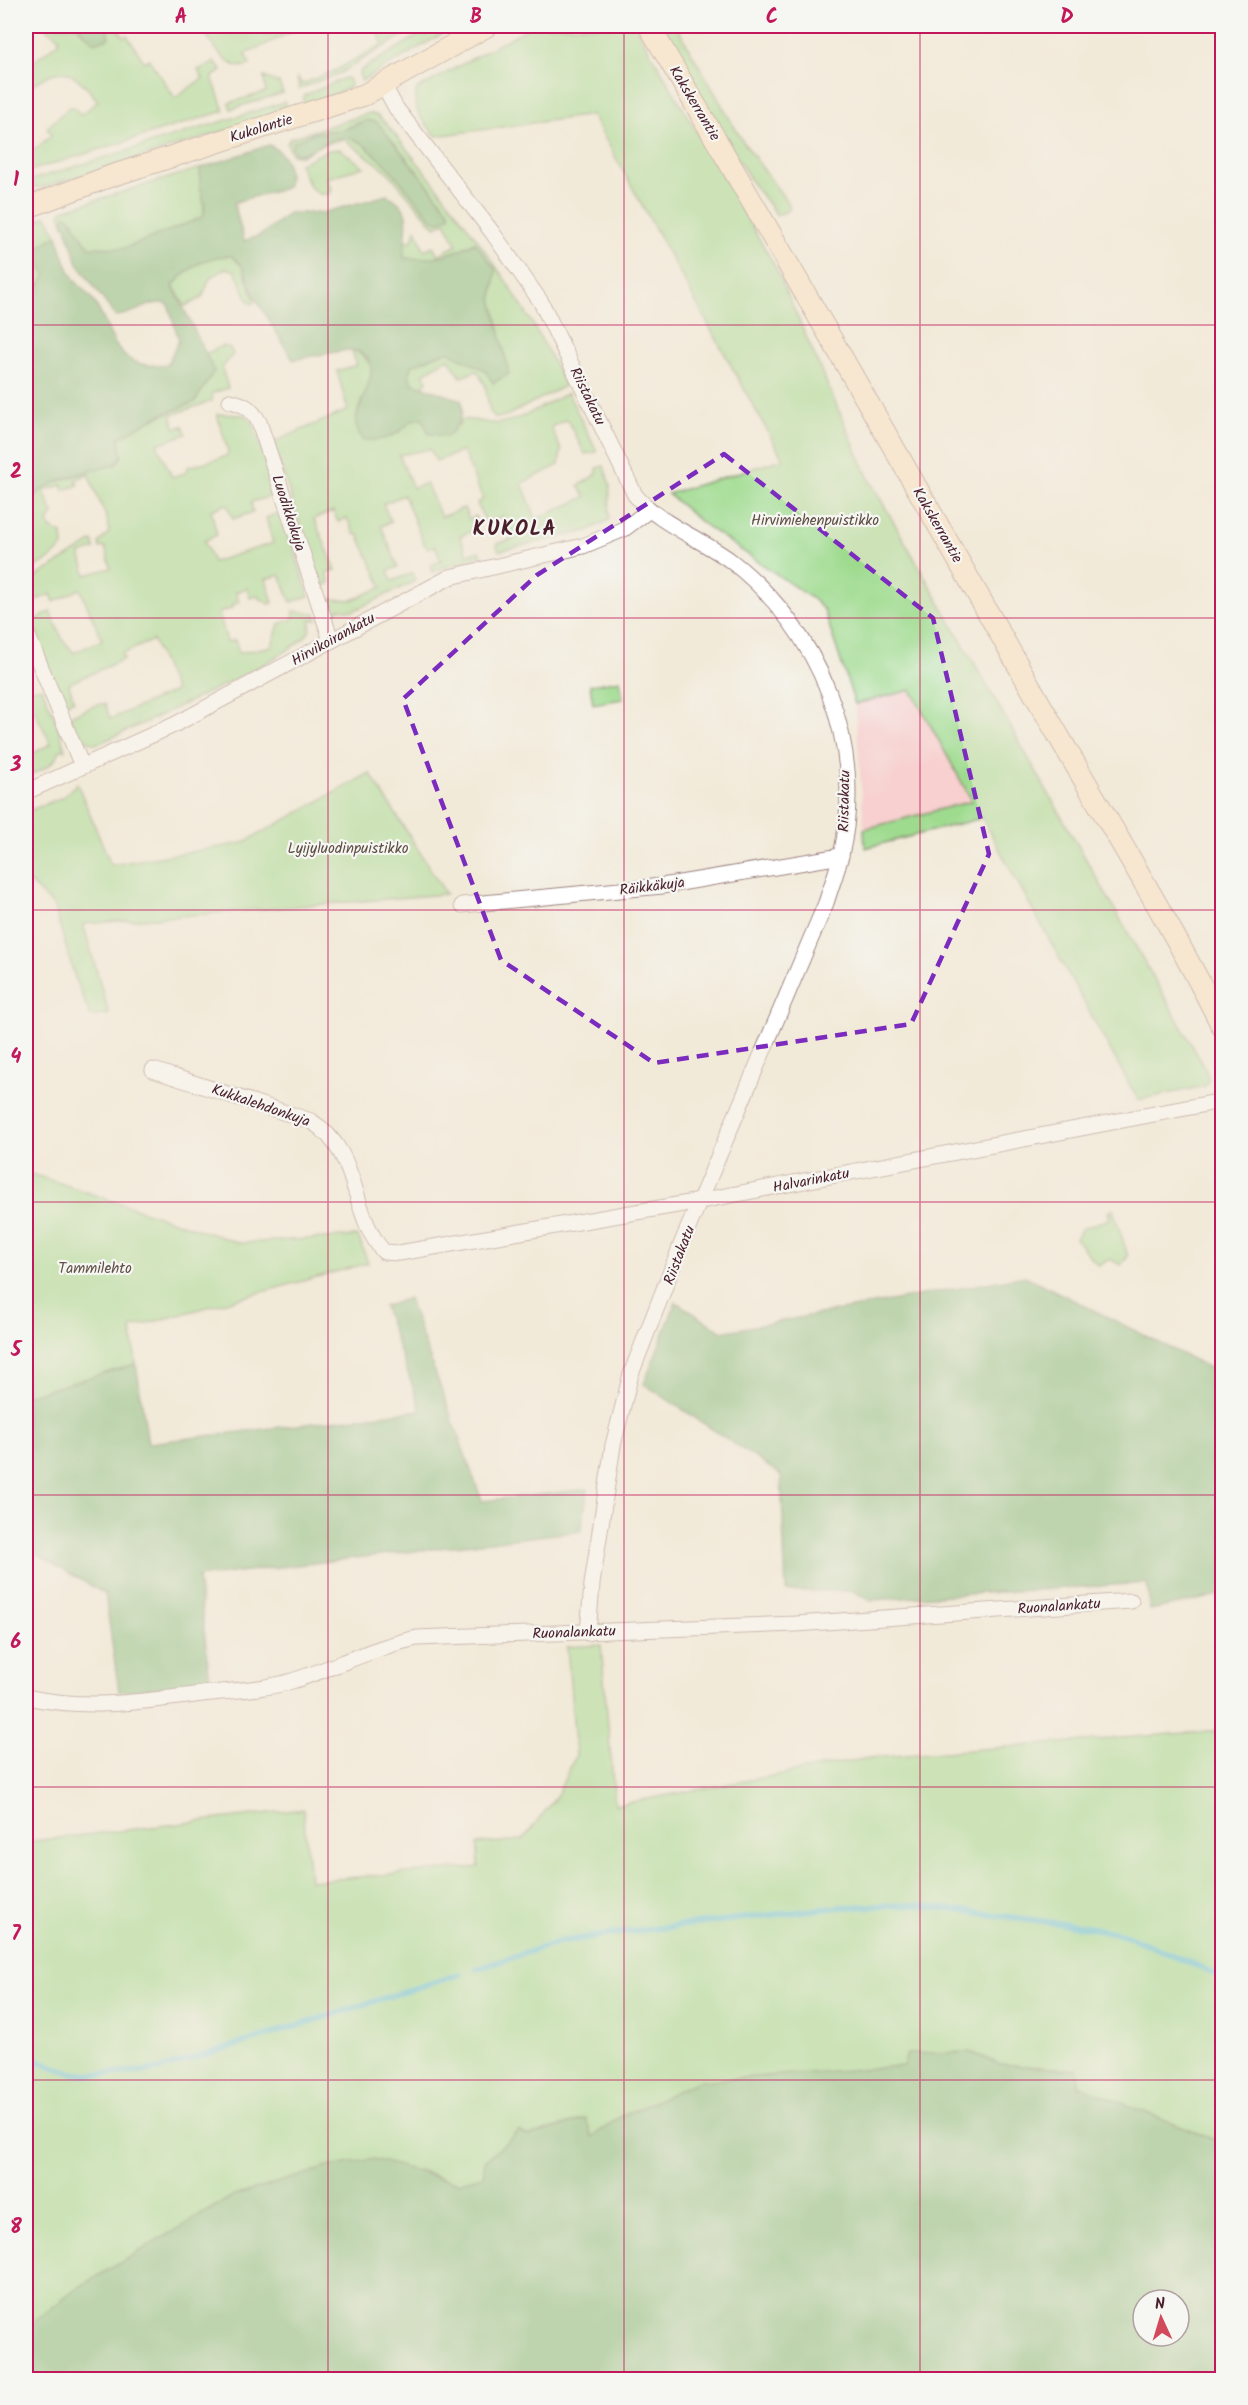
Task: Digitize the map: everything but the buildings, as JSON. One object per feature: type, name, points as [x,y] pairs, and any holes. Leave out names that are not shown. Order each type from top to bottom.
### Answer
[{"type":"main road","name":"Kukolantie","points":[[27,204],[364,95],[384,86],[487,26]]},
{"type":"main road","name":"Kakskerrantie","points":[[649,26],[816,309],[1095,801],[1190,960],[1222,1026]]},
{"type":"street","name":"Riistakatu","points":[[384,86],[396,108],[492,232],[541,302],[634,495],[648,511],[697,537],[730,561],[774,600],[798,629],[828,693],[840,726],[848,794],[841,856],[825,903],[700,1201],[631,1374],[622,1405],[598,1545],[588,1633]]},
{"type":"street","name":"Luodikkokuja","points":[[230,401],[244,404],[259,422],[331,640]]},
{"type":"street","name":"Hirvikoirankatu","points":[[26,792],[255,684],[331,640],[450,577],[583,546],[624,529],[648,511]]},
{"type":"street","points":[[26,631],[82,766]]},
{"type":"street","name":"Räikkäkuja","points":[[462,905],[662,886],[841,856]]},
{"type":"street","name":"Kukkalehdonkuja","points":[[153,1070],[311,1121],[326,1130],[345,1158],[374,1241],[384,1252],[399,1253]]},
{"type":"street","name":"Halvarinkatu","points":[[399,1253],[700,1201],[1222,1101]]},
{"type":"street","name":"Ruonalankatu","points":[[26,1697],[76,1706],[130,1703],[290,1682],[392,1643],[417,1638],[796,1624],[1131,1601]]},
{"type":"highlighted area","points":[[724,454],[933,618],[989,854],[911,1024],[654,1063],[501,960],[403,699],[537,575]]},
{"type":"shaded area","points":[[911,690],[972,801],[864,829],[855,704]]},
{"type":"green space","points":[[43,26],[77,26],[83,33],[109,30],[106,26],[115,26],[124,37],[127,35],[144,62],[149,59],[175,98],[203,78],[198,70],[214,62],[222,71],[212,77],[224,111],[26,172],[26,145],[33,151],[52,135],[47,128],[69,107],[74,107],[81,115],[98,101],[73,75],[65,73],[48,76],[26,90],[26,67],[58,43],[59,38]]},
{"type":"green space","points":[[77,26],[106,26],[109,38],[94,43]]},
{"type":"green space","points":[[200,26],[258,26],[265,36],[281,26],[304,26],[245,54],[250,64],[242,67],[221,55]]},
{"type":"green space","points":[[382,26],[418,26],[340,73],[299,89],[297,77],[302,84],[336,70],[383,44],[376,30]]},
{"type":"green space","points":[[434,26],[456,26],[362,81],[359,74],[361,70]]},
{"type":"green space","name":"Hirvimiehenpuistikko","points":[[532,26],[635,26],[775,266],[868,477],[1205,1068],[1209,1080],[1205,1086],[1138,1100],[982,818],[865,848],[864,829],[972,801],[911,690],[855,704],[824,610],[814,600],[702,523],[668,494],[783,459],[592,115],[436,136],[419,115],[415,103],[417,89]]},
{"type":"green space","points":[[664,26],[676,26],[742,140],[790,206],[788,211],[777,215],[753,184],[690,80]]},
{"type":"green space","points":[[264,77],[279,83],[283,93],[231,109],[229,103],[266,92]]},
{"type":"green space","points":[[348,78],[351,87],[306,106],[303,99],[305,95]]},
{"type":"green space","points":[[285,102],[290,111],[45,187],[35,187],[28,181]]},
{"type":"green space","points":[[370,113],[378,116],[437,186],[485,250],[528,316],[565,386],[506,416],[496,418],[490,412],[485,385],[477,371],[461,377],[448,358],[423,374],[427,381],[422,388],[412,383],[409,374],[411,366],[441,353],[449,352],[485,370],[509,374],[492,298],[495,282],[475,242],[458,251],[440,256],[403,259],[404,239],[411,242],[416,229],[424,250],[433,246],[438,255],[457,245],[445,222],[435,227],[387,171],[344,139],[319,146],[333,139],[348,137],[362,143],[388,166],[433,220],[449,211],[395,143],[359,122],[345,129],[314,133],[302,154],[316,147],[302,156],[292,154],[287,143],[291,138]]},
{"type":"green space","points":[[367,120],[377,122],[449,211],[450,216],[438,222],[433,220],[388,166],[362,143],[348,137],[333,139],[302,154],[295,153],[292,148],[293,142],[314,133],[345,129]]},
{"type":"green space","points":[[269,145],[280,153],[286,163],[289,174],[287,187],[234,203],[244,241],[261,235],[289,213],[322,213],[387,195],[402,207],[406,214],[404,258],[441,256],[458,251],[475,242],[496,270],[492,298],[509,374],[493,383],[485,370],[449,352],[441,353],[411,366],[409,374],[412,383],[461,400],[462,415],[458,424],[448,436],[429,434],[422,418],[411,422],[401,431],[389,437],[362,440],[357,429],[357,414],[371,372],[370,362],[364,355],[349,350],[293,360],[255,297],[243,267],[232,256],[207,260],[185,273],[173,286],[214,371],[195,402],[157,416],[119,438],[122,456],[115,465],[81,473],[58,482],[38,493],[31,501],[26,501],[26,290],[39,286],[46,274],[39,263],[38,248],[57,235],[71,274],[92,299],[117,347],[135,362],[167,365],[179,340],[168,304],[155,304],[115,316],[78,264],[63,219],[66,214],[90,247],[125,248],[203,217],[201,168]]},
{"type":"green space","points":[[340,149],[364,167],[327,178],[332,190],[329,194],[319,194],[311,188],[299,164],[328,150]]},
{"type":"green space","points":[[201,168],[203,217],[125,248],[90,247],[79,235],[73,221],[63,219],[64,226],[60,213],[63,210]]},
{"type":"green space","points":[[47,216],[57,235],[38,248],[42,269],[46,274],[39,286],[26,290],[26,225]]},
{"type":"green space","points":[[221,255],[232,256],[243,267],[255,302],[252,304],[249,302],[235,271],[226,268],[210,278],[202,298],[185,306],[173,286],[194,266]]},
{"type":"green space","points":[[222,346],[230,348],[233,354],[222,368],[228,388],[212,393],[212,401],[171,415],[175,428],[183,426],[186,434],[157,444],[172,477],[185,473],[188,467],[227,456],[228,451],[217,414],[245,415],[253,423],[276,495],[251,502],[253,512],[233,519],[227,504],[211,510],[217,535],[204,541],[213,562],[273,543],[266,518],[282,512],[309,596],[291,602],[280,575],[266,579],[273,603],[269,604],[256,596],[250,598],[247,588],[236,592],[239,602],[233,604],[234,607],[219,613],[227,642],[235,640],[239,653],[272,646],[279,624],[293,619],[294,611],[316,614],[317,620],[310,620],[309,631],[296,644],[245,674],[100,743],[95,744],[86,740],[80,743],[68,717],[98,704],[105,704],[110,719],[175,691],[153,640],[122,654],[124,659],[70,683],[74,700],[63,705],[29,623],[50,612],[63,640],[74,653],[102,640],[80,589],[54,602],[51,594],[31,602],[26,583],[93,541],[95,549],[80,554],[86,575],[111,568],[105,547],[100,548],[99,543],[109,532],[107,519],[88,474],[76,480],[78,485],[64,490],[62,485],[44,491],[53,514],[48,522],[50,528],[62,534],[63,546],[51,558],[26,573],[26,501],[31,501],[37,492],[50,484],[97,469],[119,438],[134,427],[195,402],[214,371],[205,354]]},
{"type":"green space","points":[[351,349],[364,356],[370,364],[370,382],[356,422],[362,440],[398,433],[411,419],[422,418],[459,425],[460,420],[465,419],[493,423],[507,422],[568,393],[597,452],[585,454],[567,419],[551,427],[561,450],[559,465],[522,483],[536,519],[586,497],[578,486],[597,474],[597,468],[604,466],[610,485],[609,520],[587,531],[499,551],[496,544],[513,539],[503,516],[486,523],[477,503],[483,499],[463,451],[436,461],[430,449],[399,455],[413,488],[426,483],[441,517],[464,508],[469,519],[476,516],[477,529],[460,536],[467,554],[479,551],[481,555],[432,572],[430,566],[441,560],[435,546],[428,548],[424,544],[404,495],[383,504],[391,522],[381,526],[398,567],[388,571],[392,581],[413,573],[415,581],[353,611],[339,609],[335,613],[326,604],[330,599],[352,600],[382,587],[358,534],[355,535],[347,518],[338,522],[333,511],[314,519],[336,570],[327,573],[330,583],[320,587],[274,445],[276,441],[348,410],[337,371],[357,365]]},
{"type":"green space","points":[[620,680],[623,699],[593,704],[590,685]]},
{"type":"green space","points":[[42,688],[60,731],[65,750],[60,750],[55,760],[47,767],[26,776],[26,757],[51,744],[26,694],[28,689]]},
{"type":"green space","name":"Lyijyluodinpuistikko","points":[[370,773],[446,894],[83,924],[109,1014],[91,1017],[76,981],[54,906],[26,879],[26,812],[63,797],[77,783],[111,865],[243,843]]},
{"type":"green space","name":"Tammilehto","points":[[26,1172],[239,1243],[358,1236],[368,1263],[131,1328],[136,1364],[26,1396]]},
{"type":"green space","points":[[1113,1210],[1128,1256],[1121,1265],[1110,1259],[1098,1266],[1076,1239],[1082,1228],[1110,1219],[1108,1212]]},
{"type":"green space","points":[[1025,1276],[1222,1374],[1222,1595],[1150,1610],[1147,1583],[870,1600],[853,1591],[786,1591],[781,1475],[644,1384],[676,1302],[722,1332]]},
{"type":"green space","points":[[408,1298],[482,1501],[588,1489],[581,1531],[198,1577],[210,1681],[119,1692],[105,1594],[26,1548],[26,1396],[136,1364],[148,1443],[421,1410],[384,1307]]},
{"type":"green space","points":[[601,1645],[615,1805],[869,1758],[1222,1730],[1222,2143],[1079,2086],[1077,2070],[999,2064],[970,2052],[907,2054],[904,2066],[620,2117],[592,2137],[585,2119],[529,2136],[483,2176],[458,2183],[419,2170],[231,2197],[76,2289],[26,2328],[26,1842],[303,1809],[310,1881],[479,1867],[477,1844],[523,1840],[556,1797],[576,1755],[567,1647]]},
{"type":"green space","points":[[970,2052],[999,2064],[1078,2070],[1079,2086],[1222,2143],[1222,2379],[26,2379],[26,2328],[76,2289],[231,2197],[328,2167],[374,2159],[458,2183],[483,2176],[485,2161],[519,2131],[529,2136],[586,2119],[592,2137],[620,2117],[698,2081],[903,2066],[907,2054]]},
{"type":"waterway","points":[[477,1969],[559,1942],[626,1932],[840,1907],[918,1905],[1087,1927],[1126,1935],[1222,1977]]},
{"type":"waterway","points":[[26,2057],[72,2073],[87,2075],[158,2070],[460,1974]]},
{"type":"district","name":"KUKOLA","points":[[515,528]]}]
